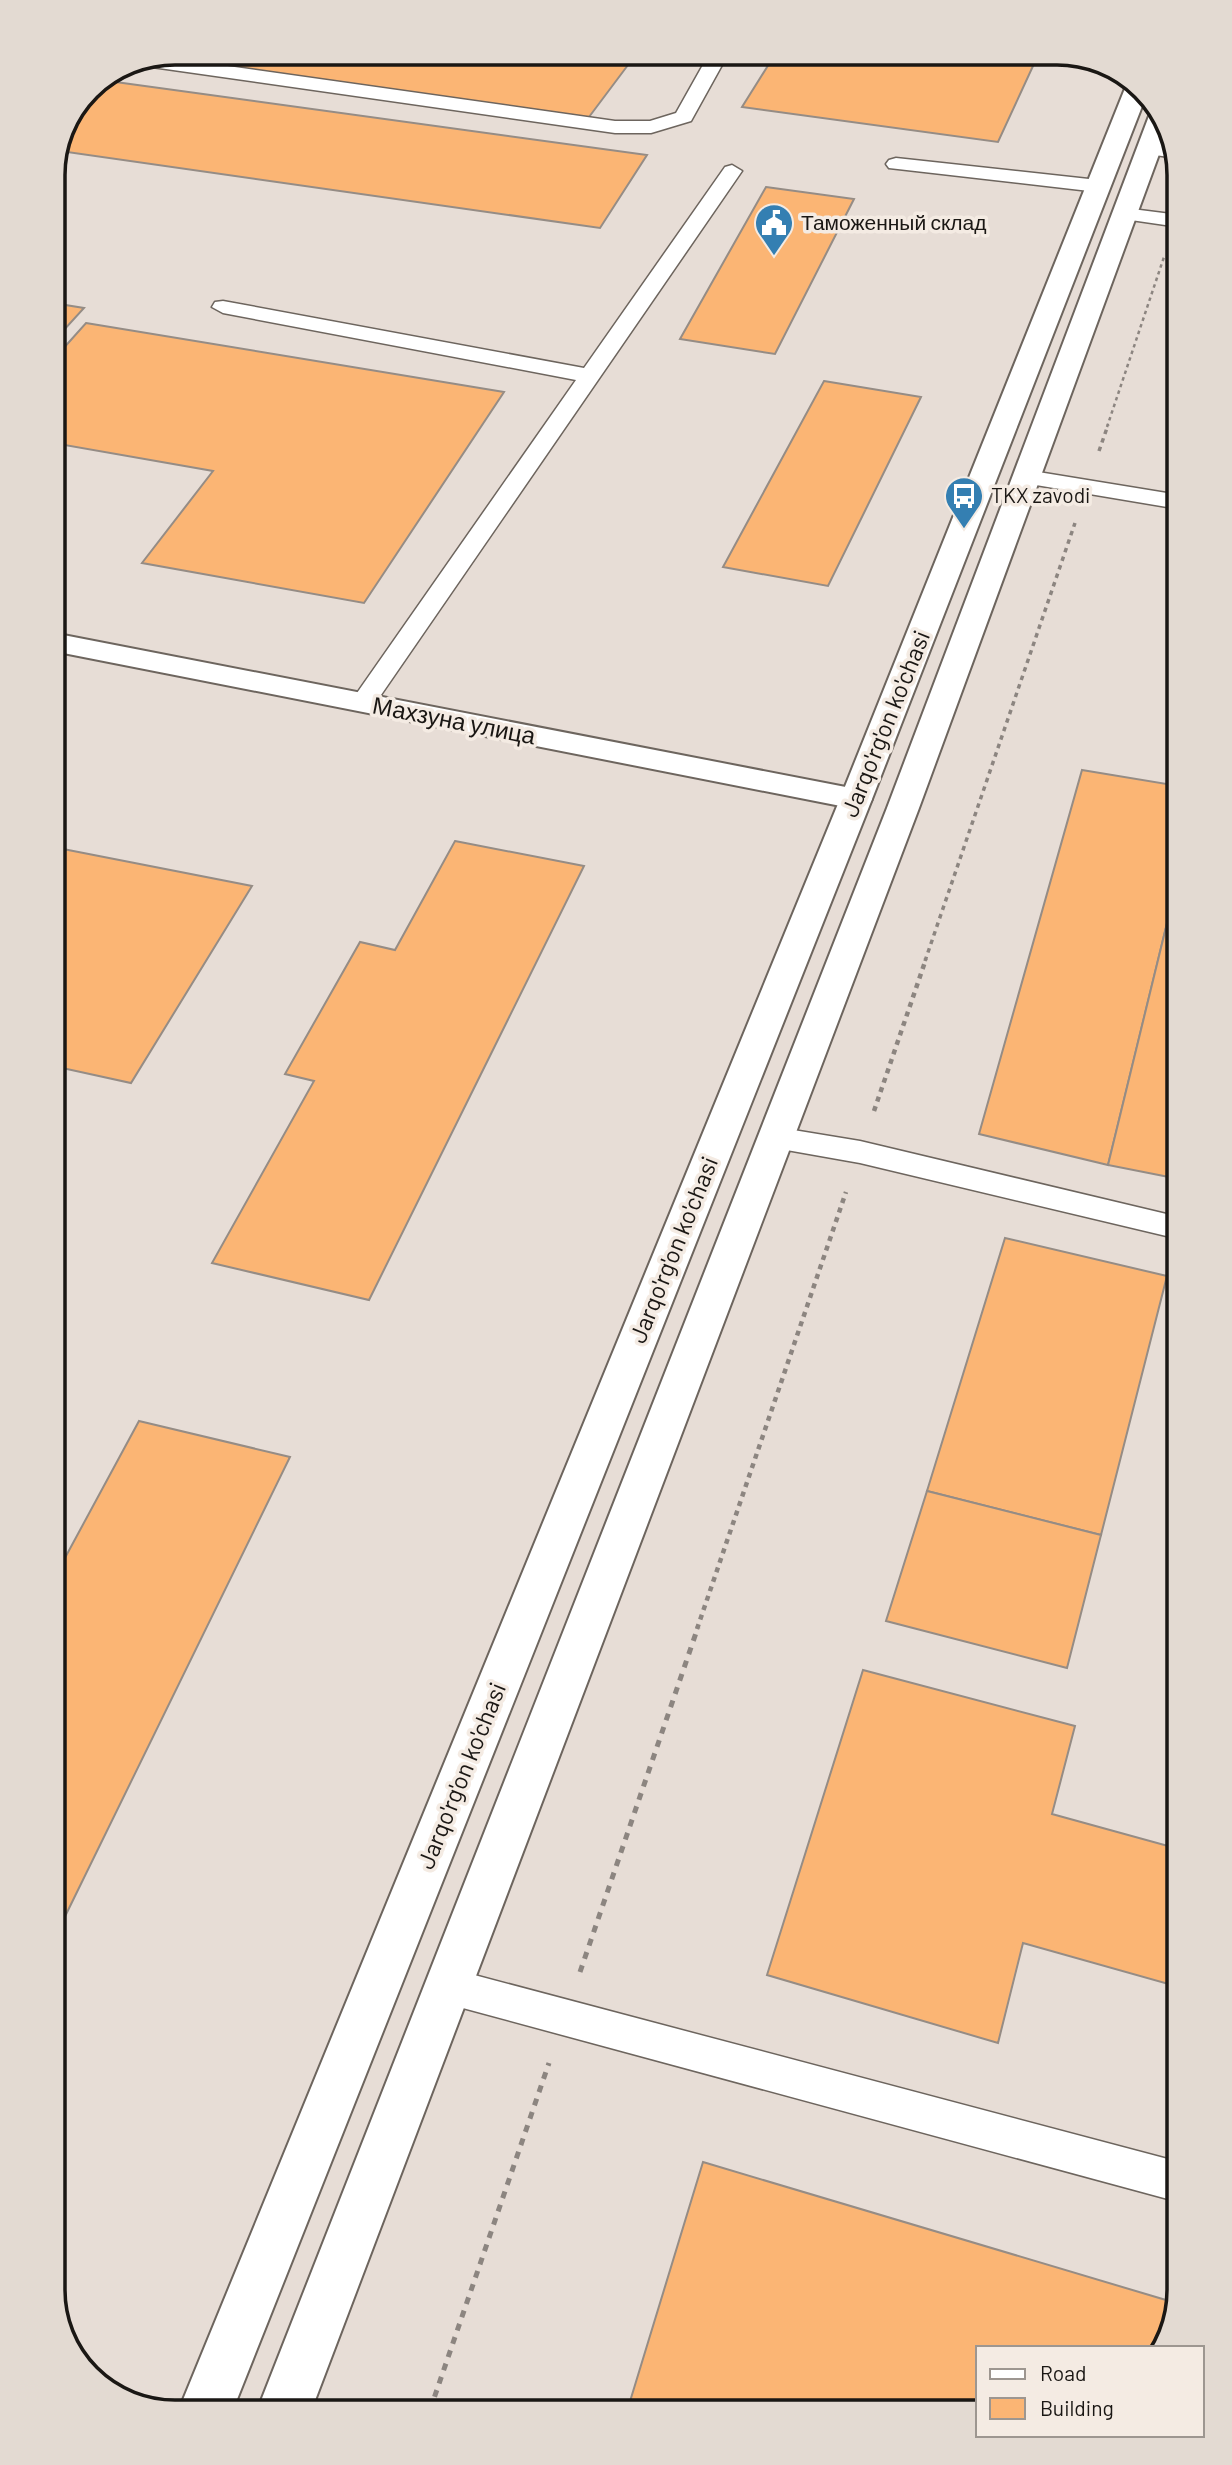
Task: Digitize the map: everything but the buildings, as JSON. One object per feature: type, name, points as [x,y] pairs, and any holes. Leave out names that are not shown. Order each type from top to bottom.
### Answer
[{"type":"main road","name":"Jarqo'rg'on ko'chasi","points":[[210,2400],[856,799],[1134,96]]},
{"type":"main road","name":"Jarqo'rg'on ko'chasi","points":[[288,2400],[903,808],[1124,214],[1161,139]]},
{"type":"main road","name":"Махзуна улица","points":[[65,644],[903,808]]},
{"type":"lane","points":[[180,65],[615,127],[651,127],[684,117],[713,65]]},
{"type":"lane","points":[[896,164],[1098,186]]},
{"type":"lane","points":[[363,703],[732,171]]},
{"type":"lane","points":[[1124,214],[1167,219]]},
{"type":"lane","points":[[223,307],[590,376]]},
{"type":"lane","points":[[1026,477],[1167,500]]},
{"type":"lane","points":[[775,1138],[860,1152],[1167,1225]]},
{"type":"lane","points":[[448,1986],[1167,2179]]},
{"type":"path","points":[[433,2400],[1166,251]]},
{"type":"place","name":"Таможенный склад","points":[[774,257]]},
{"type":"place","name":"TKX zavodi","points":[[964,530]]}]
